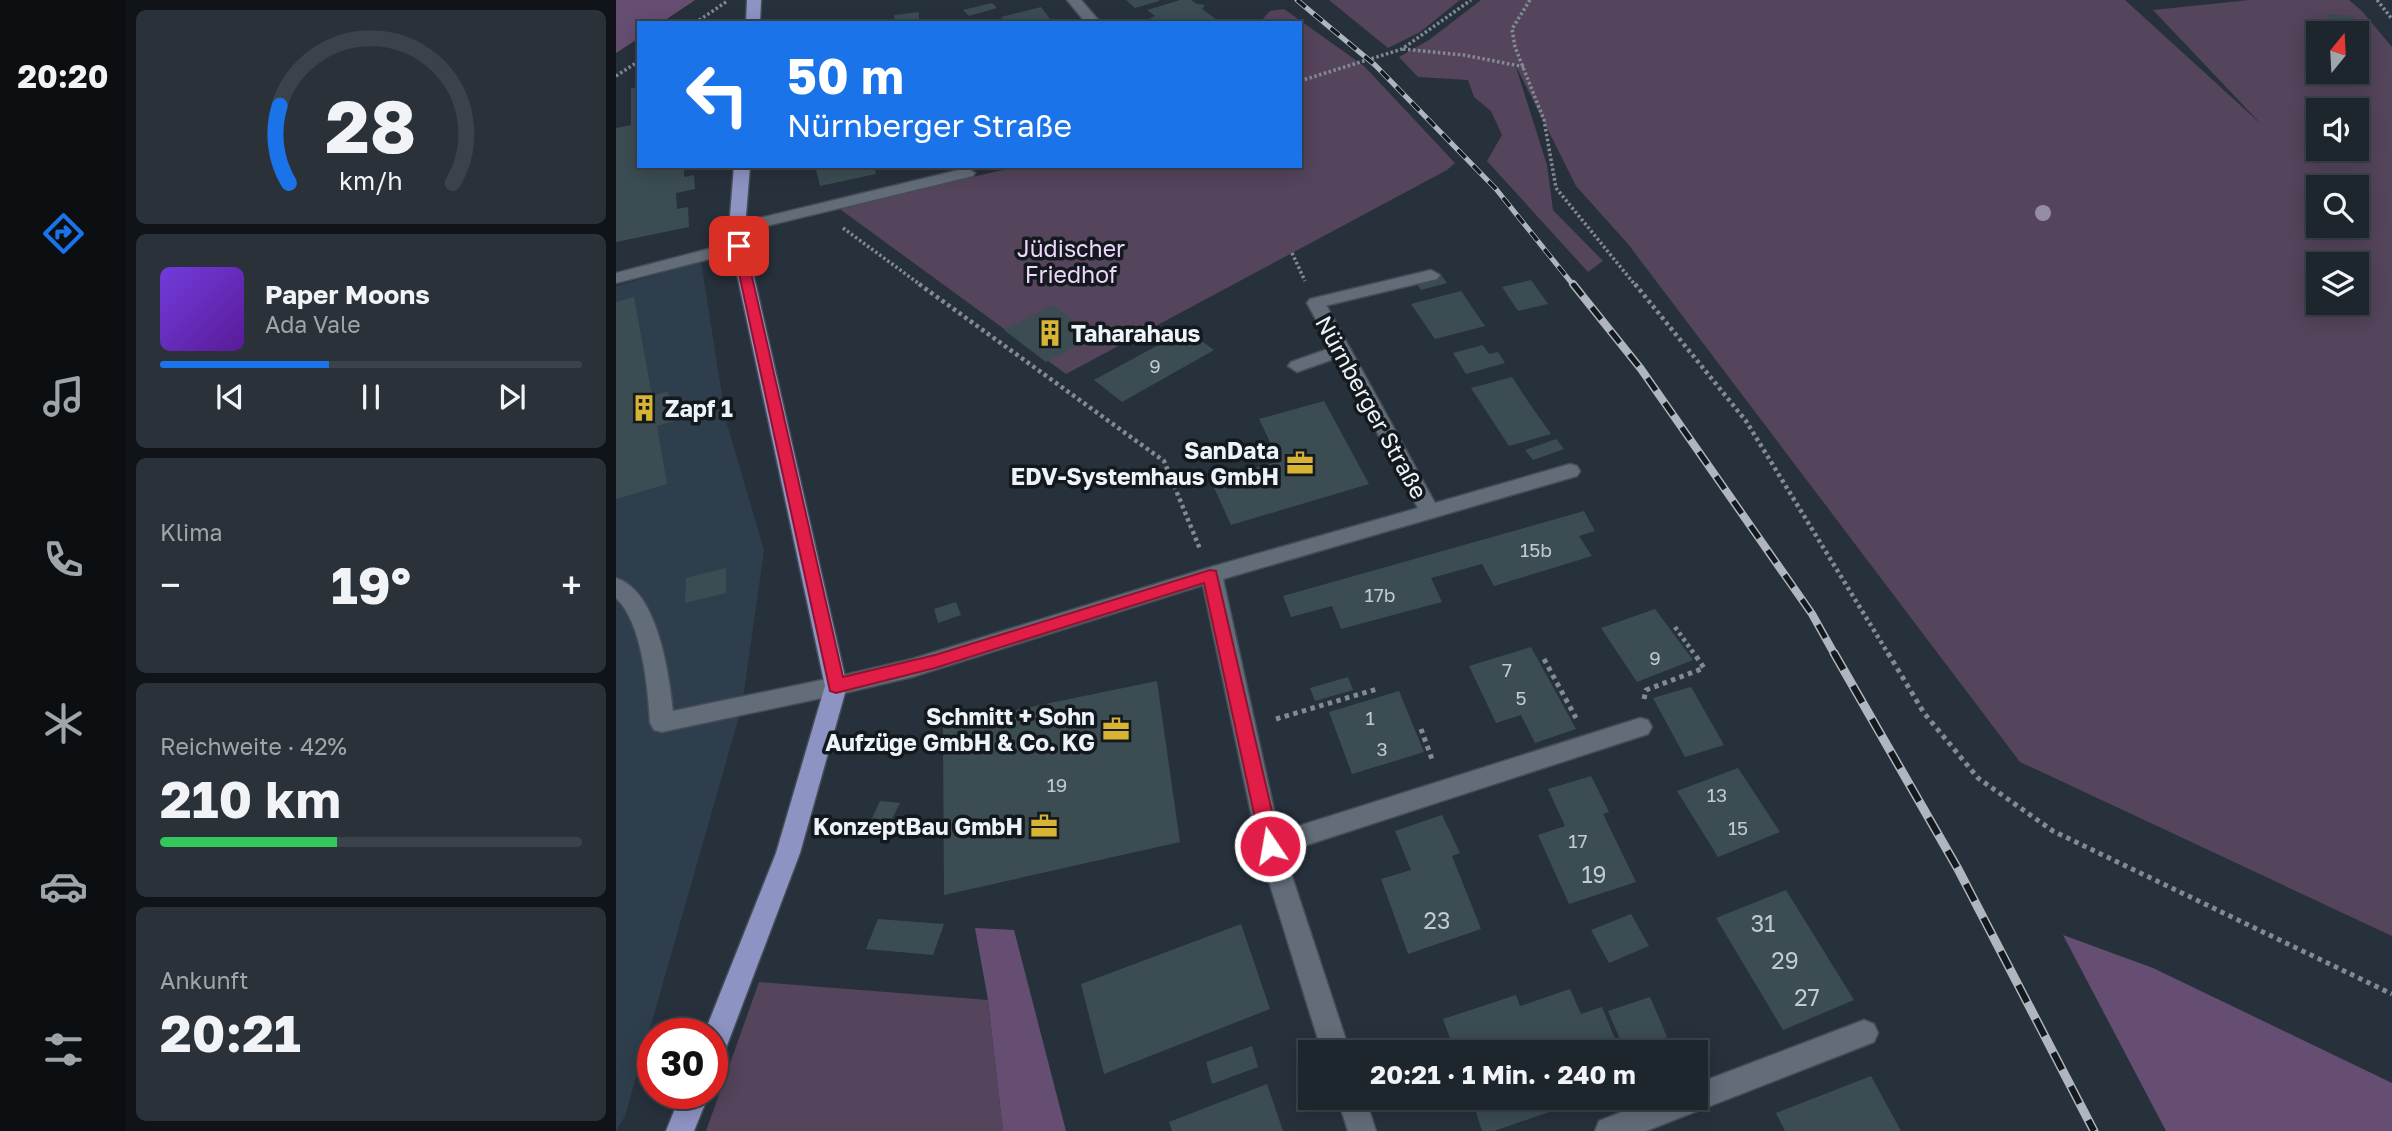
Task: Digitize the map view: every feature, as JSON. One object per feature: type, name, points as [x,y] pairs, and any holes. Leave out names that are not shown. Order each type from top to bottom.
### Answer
[{"type":"main road","points":[[753,21],[754,0]]},
{"type":"main road","points":[[724,1018],[788,853],[836,686],[738,237],[742,168]]},
{"type":"main road","points":[[680,1131],[689,1109]]},
{"type":"street","points":[[1074,0],[1092,21]]},
{"type":"street","points":[[616,278],[816,208],[967,173]]},
{"type":"street","name":"Nürnberger Straße","points":[[1429,510],[1316,303],[1431,275]]},
{"type":"street","points":[[1297,366],[1342,351]]},
{"type":"street","name":"Nürnberger Straße","points":[[616,586],[636,604],[658,674],[662,723],[935,662],[1210,575],[1570,471]]},
{"type":"street","points":[[1210,575],[1270,846],[1332,1040]]},
{"type":"street","points":[[1270,846],[1640,727]]},
{"type":"street","points":[[1609,1131],[1864,1033]]},
{"type":"street","points":[[1355,1110],[1362,1131]]},
{"type":"path","points":[[698,21],[729,0]]},
{"type":"path","points":[[1302,80],[1402,49],[1471,0]]},
{"type":"path","points":[[1530,0],[1512,29],[1515,47],[1544,120],[1556,188],[1746,421],[1924,713],[1978,778],[2053,831],[2392,994]]},
{"type":"path","points":[[2377,0],[2391,18]]},
{"type":"path","points":[[1402,49],[1464,55],[1525,67]]},
{"type":"path","points":[[616,76],[637,62]]},
{"type":"path","points":[[816,208],[1049,380],[1164,461],[1210,575]]},
{"type":"path","points":[[1640,727],[1646,690],[1704,668],[1675,627]]},
{"type":"path","points":[[1544,659],[1590,743]]},
{"type":"path","points":[[1245,729],[1377,689]]},
{"type":"shaded area","points":[[616,0],[695,0],[664,21],[637,21],[637,39],[616,53]]},
{"type":"shaded area","points":[[701,262],[726,421],[764,550],[742,706],[653,1018],[637,1018],[637,1074],[625,1116],[616,1131],[616,286]]},
{"type":"shaded area","points":[[975,928],[1014,930],[1066,1131],[1003,1131],[988,1000]]},
{"type":"shaded area","points":[[2063,935],[2153,968],[2392,1083],[2392,1131],[2166,1131]]},
{"type":"green space","points":[[1329,0],[1460,0],[1420,32],[1388,48]]},
{"type":"green space","points":[[1481,0],[2125,0],[2261,124],[2153,10],[2249,0],[2349,0],[2361,10],[2392,47],[2392,936],[2020,762],[1628,244],[1576,186],[1515,64],[1547,165],[1553,210],[1603,261],[1588,272],[1487,161],[1502,135],[1491,111],[1474,97],[1468,80],[1418,77],[1399,57],[1429,40]]},
{"type":"green space","name":"Jüdischer Friedhof","points":[[1284,9],[1301,21],[1261,21],[1270,11]]},
{"type":"green space","name":"Jüdischer Friedhof","points":[[1302,22],[1364,66],[1455,163],[1447,170],[1066,374],[837,207],[1012,168],[1302,168]]},
{"type":"green space","points":[[759,982],[988,1000],[1003,1131],[706,1131],[714,1109],[728,1109],[728,1069]]},
{"type":"building","points":[[1126,0],[1159,0],[1159,1],[1135,8]]},
{"type":"building","points":[[1180,0],[1191,0],[1205,5],[1202,9],[1218,21],[1154,21],[1150,18],[1155,16],[1147,10]]},
{"type":"building","points":[[992,3],[997,8],[969,16],[963,10]]},
{"type":"building","points":[[1041,7],[1052,21],[1004,21],[1001,17]]},
{"type":"building","points":[[919,12],[919,21],[895,21],[894,15]]},
{"type":"building","points":[[2326,14],[2353,16],[2356,21],[2330,21]]},
{"type":"building","points":[[637,87],[637,168],[684,168],[684,177],[694,175],[695,189],[676,193],[677,209],[688,207],[689,227],[616,242],[616,128],[631,125],[631,88]]},
{"type":"building","points":[[816,168],[874,168],[876,174],[820,186]]},
{"type":"building","points":[[1442,276],[1447,283],[1421,290],[1416,283]]},
{"type":"building","points":[[1531,280],[1548,304],[1518,311],[1502,287]]},
{"type":"building","points":[[1461,291],[1485,326],[1435,339],[1411,304]]},
{"type":"building","name":"Zapf 1","points":[[634,297],[652,396],[668,391],[674,421],[657,426],[667,484],[616,499],[616,302]]},
{"type":"building","name":"Taharahaus","points":[[1053,305],[1095,337],[1046,362],[1004,330]]},
{"type":"building","points":[[1186,330],[1214,350],[1122,402],[1094,380]]},
{"type":"building","points":[[1483,345],[1489,354],[1498,352],[1505,363],[1466,374],[1453,353]]},
{"type":"building","points":[[1512,377],[1551,434],[1509,446],[1471,388]]},
{"type":"building","points":[[1324,401],[1369,484],[1231,525],[1211,481],[1279,461],[1259,419]]},
{"type":"building","points":[[1556,439],[1564,449],[1533,460],[1525,450]]},
{"type":"building","points":[[1584,511],[1595,531],[1579,536],[1592,556],[1494,586],[1482,564],[1431,578],[1442,602],[1341,629],[1332,606],[1291,617],[1283,596]]},
{"type":"building","points":[[726,568],[726,593],[685,603],[686,578]]},
{"type":"building","points":[[956,602],[961,615],[938,623],[934,609]]},
{"type":"building","points":[[1655,609],[1693,660],[1637,682],[1601,628]]},
{"type":"building","points":[[1531,647],[1576,729],[1535,743],[1521,715],[1496,723],[1469,666]]},
{"type":"building","points":[[1348,677],[1353,690],[1315,701],[1310,688]]},
{"type":"building","points":[[1157,681],[1180,842],[944,895],[943,725]]},
{"type":"building","points":[[1691,687],[1724,745],[1685,757],[1653,698]]},
{"type":"building","points":[[1399,691],[1424,752],[1352,774],[1329,712]]},
{"type":"building","points":[[1738,768],[1780,832],[1718,857],[1677,791]]},
{"type":"building","points":[[1591,776],[1609,812],[1603,814],[1636,882],[1569,904],[1538,835],[1565,826],[1548,789]]},
{"type":"building","points":[[880,801],[900,803],[889,825],[870,823]]},
{"type":"building","points":[[1442,815],[1460,853],[1452,856],[1481,929],[1408,954],[1381,879],[1411,870],[1395,831]]},
{"type":"building","points":[[1786,890],[1854,1000],[1783,1030],[1716,918]]},
{"type":"building","points":[[1631,914],[1649,946],[1609,963],[1591,930]]},
{"type":"building","points":[[878,919],[944,924],[933,955],[866,949]]},
{"type":"building","points":[[1241,924],[1270,1009],[1104,1074],[1081,984]]},
{"type":"building","points":[[1570,989],[1581,1014],[1602,1007],[1616,1040],[1451,1040],[1443,1019],[1516,995],[1520,1006]]},
{"type":"building","points":[[1650,997],[1667,1037],[1658,1040],[1620,1040],[1608,1011]]},
{"type":"building","points":[[1252,1046],[1258,1067],[1212,1084],[1206,1062]]},
{"type":"building","points":[[1871,1076],[1901,1131],[1785,1131],[1776,1113]]},
{"type":"building","points":[[1267,1084],[1283,1131],[1172,1131],[1169,1122]]},
{"type":"building","points":[[1475,1110],[1555,1110],[1494,1131],[1482,1131]]},
{"type":"railway","points":[[1297,0],[1375,65],[1496,189],[1574,286]]},
{"type":"railway","points":[[1573,284],[1641,369],[1812,614],[1835,655]]},
{"type":"railway","points":[[1834,653],[1958,869],[2094,1131]]},
{"type":"place","name":"Taharahaus","points":[[1050,333]]},
{"type":"place","name":"Zapf 1","points":[[644,408]]},
{"type":"place","name":"SanData EDV-Systemhaus GmbH","points":[[1300,463]]},
{"type":"place","name":"Schmitt + Sohn Aufzüge GmbH & Co. KG","points":[[1116,729]]},
{"type":"place","name":"KonzeptBau GmbH","points":[[1044,826]]},
{"type":"route","points":[[739,246],[806,539],[836,686],[935,662],[1210,575],[1270,846]]}]
